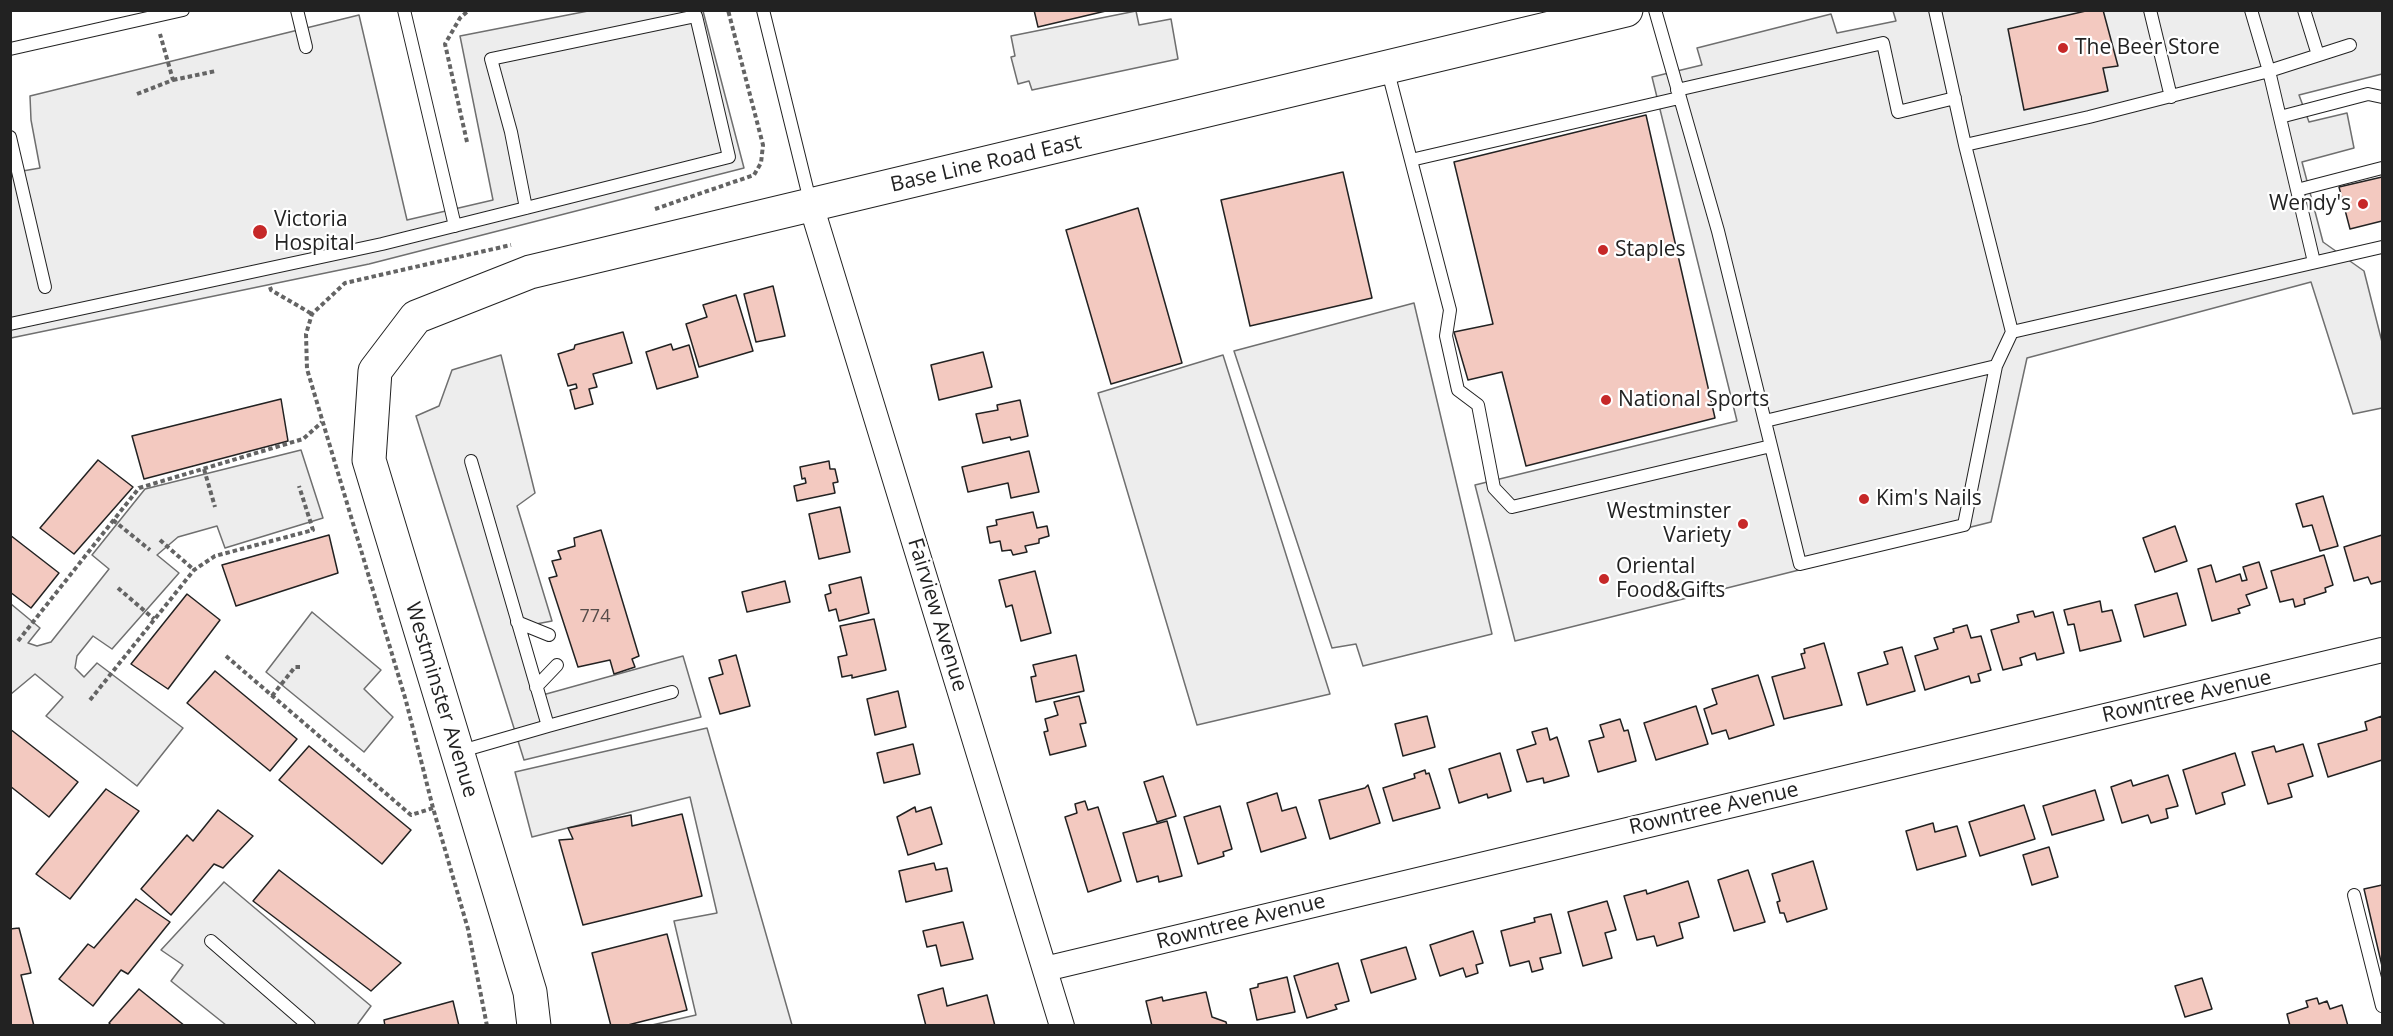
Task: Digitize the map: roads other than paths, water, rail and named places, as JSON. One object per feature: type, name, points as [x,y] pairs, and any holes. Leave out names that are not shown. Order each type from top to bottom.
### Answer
[{"type":"street","name":"Base Line Road East","points":[[375,371],[416,317],[530,272],[1626,10]]},
{"type":"street","name":"Fairview Avenue","points":[[811,205],[1062,1026]]},
{"type":"street","name":"Westminster Avenue","points":[[375,371],[369,460],[530,992],[534,1026]]},
{"type":"street","name":"Rowntree Avenue","points":[[1046,969],[2382,650]]},
{"type":"lane","points":[[10,49],[183,10]]},
{"type":"lane","points":[[297,10],[306,47]]},
{"type":"lane","points":[[404,10],[455,226]]},
{"type":"lane","points":[[764,10],[811,205]]},
{"type":"lane","points":[[1655,10],[1718,231],[1800,564],[1964,525],[1996,366],[2012,332],[1965,145],[1935,10]]},
{"type":"lane","points":[[2150,10],[2171,97]]},
{"type":"lane","points":[[2251,10],[2270,71],[2314,262]]},
{"type":"lane","points":[[2304,10],[2318,55]]},
{"type":"lane","points":[[10,324],[455,226],[729,157],[696,16],[491,59],[511,132],[526,208]]},
{"type":"lane","points":[[1411,160],[1883,43],[1898,112],[1955,98]]},
{"type":"lane","points":[[1965,145],[2171,97],[2270,71],[2350,45]]},
{"type":"lane","points":[[1387,68],[1450,310],[1446,336],[1458,390],[1478,405],[1494,488],[1512,507],[1771,446]]},
{"type":"lane","points":[[2280,117],[2368,94],[2382,97]]},
{"type":"lane","points":[[10,137],[45,287]]},
{"type":"lane","points":[[2297,190],[2382,168]]},
{"type":"lane","points":[[2012,332],[2382,248]]},
{"type":"lane","points":[[1765,421],[1996,366]]},
{"type":"lane","points":[[471,461],[548,726]]},
{"type":"lane","points":[[517,622],[549,635]]},
{"type":"lane","points":[[536,687],[557,665]]},
{"type":"lane","points":[[457,752],[672,692]]},
{"type":"lane","points":[[2354,895],[2382,1006]]},
{"type":"lane","points":[[211,941],[309,1026]]},
{"type":"place","name":"The Beer Store","points":[[2063,48]]},
{"type":"place","name":"Wendy's","points":[[2363,204]]},
{"type":"place","name":"Victoria Hospital","points":[[260,232]]},
{"type":"place","name":"Staples","points":[[1603,250]]},
{"type":"place","name":"National Sports","points":[[1606,400]]},
{"type":"place","name":"Kim's Nails","points":[[1864,499]]},
{"type":"place","name":"Westminster Variety","points":[[1743,524]]},
{"type":"place","name":"Oriental Food&Gifts","points":[[1604,579]]}]
